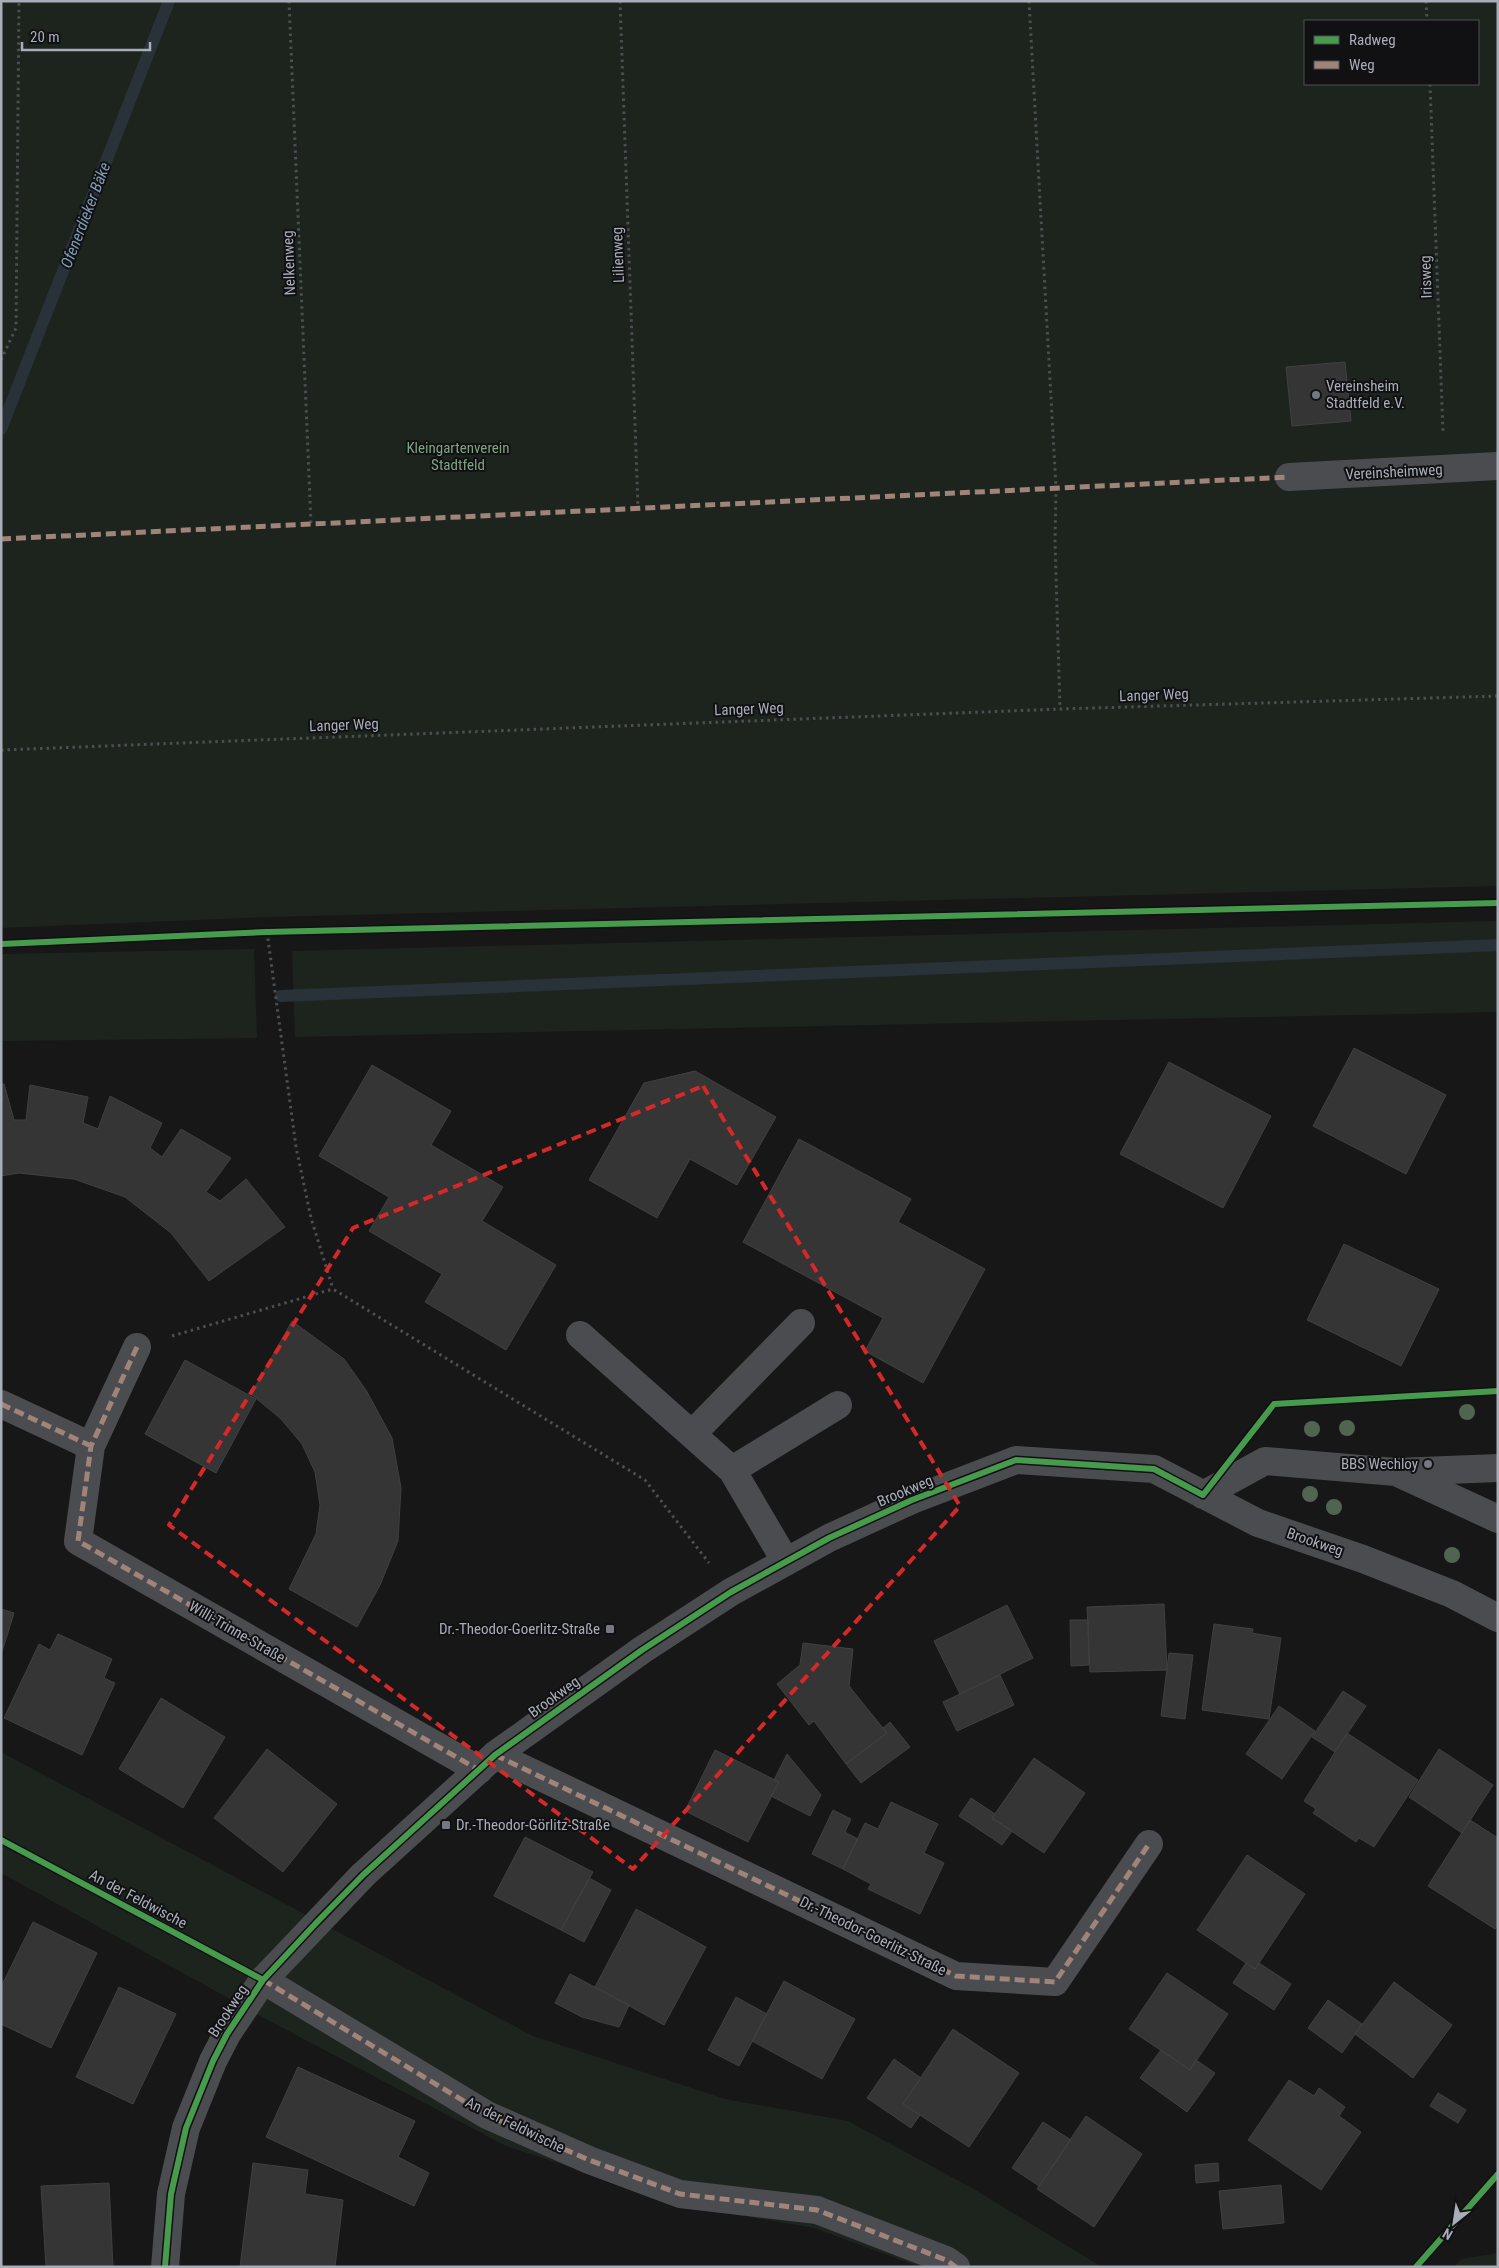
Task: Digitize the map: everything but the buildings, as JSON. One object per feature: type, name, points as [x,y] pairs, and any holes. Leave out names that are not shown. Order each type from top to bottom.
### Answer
[{"type":"street","name":"Vereinsheimweg","points":[[1289,477],[1498,466]]},
{"type":"street","points":[[693,1433],[801,1323]]},
{"type":"street","points":[[580,1335],[693,1433],[732,1470],[786,1562]]},
{"type":"street","name":"Willi-Trinne-Straße","points":[[137,1347],[91,1446],[78,1541],[487,1763]]},
{"type":"street","points":[[1,1404],[91,1446]]},
{"type":"street","points":[[732,1470],[838,1405]]},
{"type":"street","name":"Brookweg","points":[[165,2267],[171,2194],[186,2128],[220,2048],[264,1980],[363,1875],[487,1763],[642,1650],[731,1592],[829,1538],[912,1500],[1016,1460],[1154,1469],[1258,1523],[1363,1559],[1443,1590],[1498,1618]]},
{"type":"street","points":[[1203,1495],[1265,1461],[1396,1472],[1498,1468]]},
{"type":"street","points":[[1396,1472],[1498,1518]]},
{"type":"street","name":"Dr.-Theodor-Goerlitz-Straße","points":[[487,1763],[956,1976],[1055,1982],[1149,1844]]},
{"type":"street","name":"An der Feldwische","points":[[264,1980],[487,2115],[589,2160],[680,2194],[817,2210],[946,2260],[956,2267]]},
{"type":"path","points":[[1,360],[16,328],[19,1]]},
{"type":"path","points":[[1029,1],[1056,488],[1057,652],[1060,709]]},
{"type":"path","points":[[1426,1],[1427,20]]},
{"type":"path","points":[[266,932],[296,1147],[311,1218],[333,1289],[645,1480],[731,1592]]},
{"type":"path","points":[[257,933],[276,932]]},
{"type":"path","points":[[137,1347],[333,1289]]},
{"type":"highlighted area","points":[[703,1086],[960,1506],[633,1869],[169,1525],[353,1228]]},
{"type":"green space","name":"Kleingartenverein Stadtfeld","points":[[1,1],[1498,1],[1498,886],[267,917],[1,928]]},
{"type":"green space","points":[[1498,921],[1498,1012],[295,1037],[292,951]]},
{"type":"green space","points":[[254,949],[257,1038],[1,1041],[1,954]]},
{"type":"green space","points":[[1,1752],[533,2036],[725,2099],[848,2121],[972,2188],[1102,2267],[920,2267],[814,2228],[697,2208],[506,2146],[279,2026],[1,1873]]},
{"type":"green space","points":[[1498,2253],[1498,2267],[1453,2267],[1462,2259]]},
{"type":"waterway","name":"Ofenerdieker Bäke","points":[[1,429],[169,1]]},
{"type":"waterway","points":[[281,996],[1498,945]]},
{"type":"marked path","points":[[1,539],[1289,477]]},
{"type":"marked path","points":[[137,1347],[91,1446],[78,1541],[479,1770]]},
{"type":"marked path","points":[[1,1404],[91,1446]]},
{"type":"marked path","points":[[495,1755],[956,1976],[1055,1982],[1149,1844]]},
{"type":"marked path","points":[[263,1980],[487,2115],[589,2160],[680,2194],[817,2210],[946,2260],[956,2267]]},
{"type":"cycle path","points":[[1,944],[267,932],[1498,903]]},
{"type":"cycle path","points":[[165,2267],[171,2194],[186,2128],[213,2061],[227,2034],[263,1980],[363,1875],[495,1755],[642,1650],[731,1592],[829,1538],[912,1500],[1016,1460],[1154,1469],[1203,1495],[1274,1404],[1498,1391]]},
{"type":"cycle path","points":[[1,1840],[263,1980]]},
{"type":"cycle path","points":[[1416,2267],[1498,2174]]},
{"type":"place","name":"Vereinsheim Stadtfeld e.V.","points":[[1316,395]]},
{"type":"place","name":"BBS Wechloy","points":[[1428,1464]]},
{"type":"place","name":"Dr.-Theodor-Goerlitz-Straße","points":[[610,1629]]},
{"type":"place","name":"Dr.-Theodor-Görlitz-Straße","points":[[446,1825]]}]
